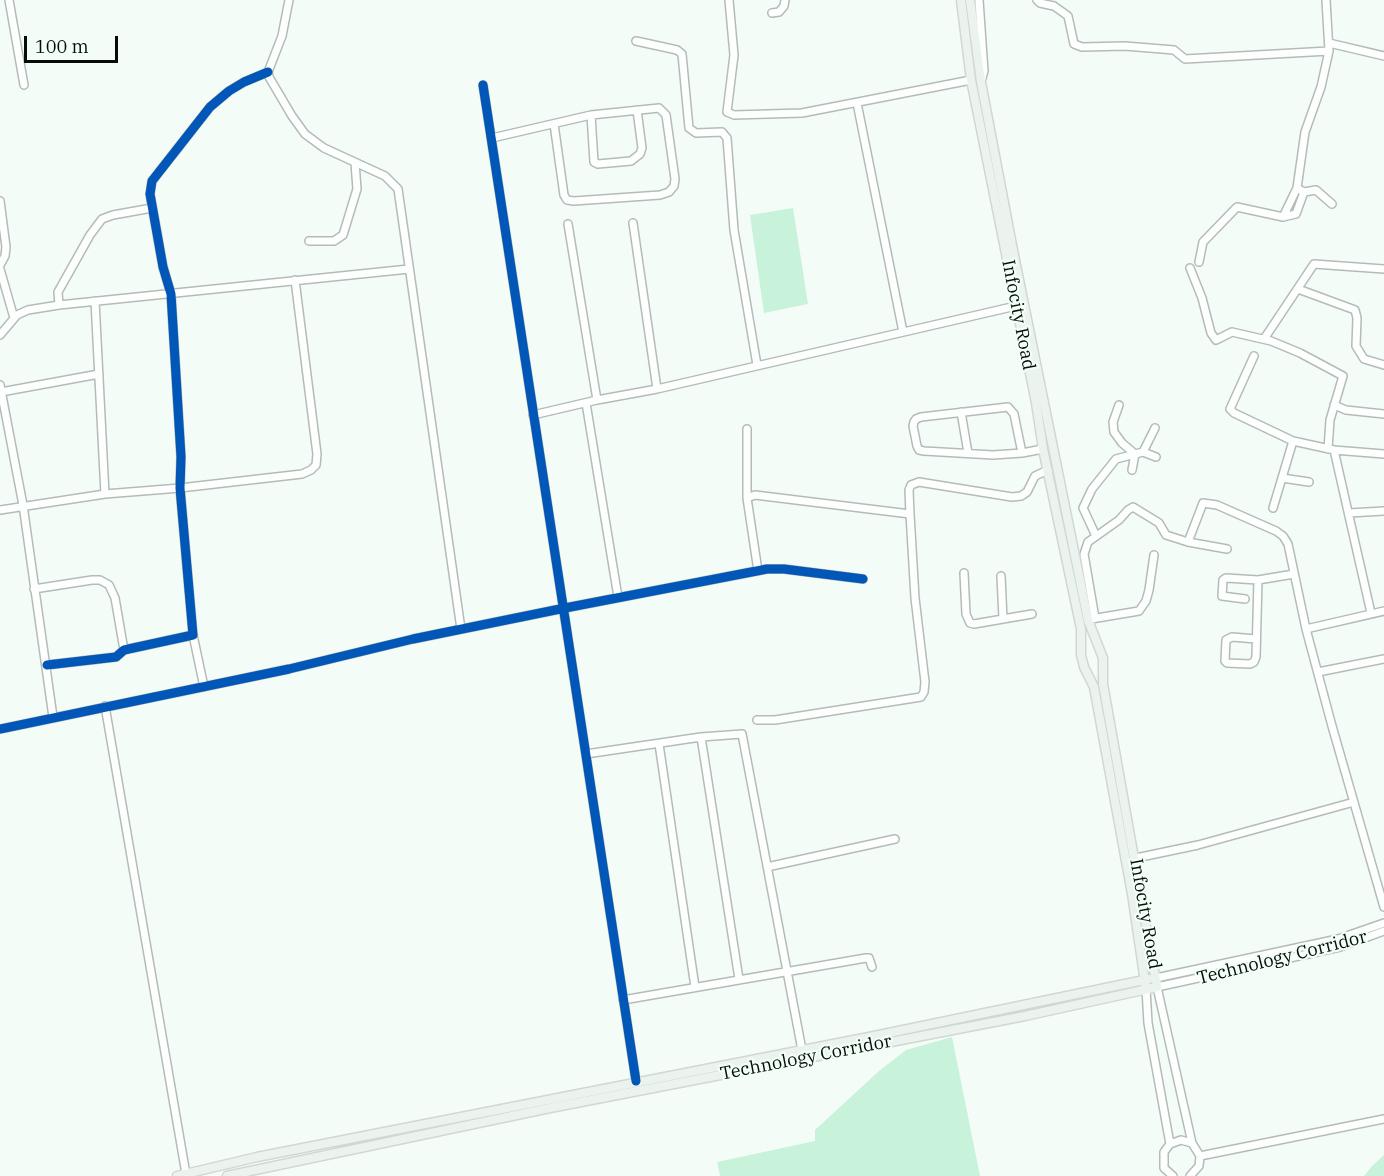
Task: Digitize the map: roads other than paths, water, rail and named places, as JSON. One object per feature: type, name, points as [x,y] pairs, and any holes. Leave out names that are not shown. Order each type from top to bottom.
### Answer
[{"type":"main road","name":"Infocity Road","points":[[961,0],[970,80],[988,146],[1089,623],[1081,655],[1084,667],[1099,686],[1136,858],[1156,983]]},
{"type":"main road","name":"Infocity Road","points":[[970,0],[988,146],[1016,306],[1032,359],[1043,449],[1089,623],[1103,658],[1099,686],[1146,984]]},
{"type":"main road","points":[[177,1176],[257,1157],[636,1081],[770,1061],[802,1050],[1156,983]]},
{"type":"main road","name":"Technology Corridor","points":[[227,1176],[770,1061],[1025,1016],[1146,984]]},
{"type":"street","points":[[9,0],[24,85]]},
{"type":"street","points":[[289,0],[282,36],[268,72],[269,77],[305,134],[324,148],[385,176],[398,189],[461,629]]},
{"type":"street","points":[[729,0],[734,55],[727,112],[742,116],[802,113],[970,80]]},
{"type":"street","points":[[772,13],[779,12],[785,0]]},
{"type":"street","points":[[979,0],[984,71],[981,82]]},
{"type":"street","points":[[1037,0],[1040,3],[1054,6],[1068,16],[1074,44],[1082,47],[1125,46],[1174,50],[1185,58],[1329,47],[1384,56]]},
{"type":"street","points":[[1283,217],[1297,188],[1305,132],[1321,87],[1329,47],[1326,0]]},
{"type":"street","points":[[636,41],[677,50],[682,54],[688,128],[696,134],[722,132],[727,138],[734,230],[757,365]]},
{"type":"street","points":[[204,687],[193,635],[180,489],[181,457],[171,294],[163,267],[150,194],[152,181],[210,107],[244,82],[268,72]]},
{"type":"street","points":[[483,85],[636,1081]]},
{"type":"street","points":[[856,103],[903,332]]},
{"type":"street","points":[[492,138],[591,115],[659,108],[666,115],[674,186],[669,192],[660,195],[585,201],[567,200],[564,195],[554,124]]},
{"type":"street","points":[[591,115],[594,162],[598,164],[631,161],[640,154],[642,148],[637,110]]},
{"type":"street","points":[[309,240],[334,241],[343,235],[357,189],[355,163]]},
{"type":"street","points":[[1297,188],[1304,192],[1316,190],[1332,204]]},
{"type":"street","points":[[1199,262],[1203,242],[1236,207],[1283,217],[1296,214],[1304,192]]},
{"type":"street","points":[[0,201],[6,247],[0,267],[14,318]]},
{"type":"street","points":[[59,305],[58,292],[90,235],[102,219],[152,208]]},
{"type":"street","points":[[633,223],[657,389]]},
{"type":"street","points":[[568,224],[597,400]]},
{"type":"street","points":[[1264,339],[1314,264],[1384,270]]},
{"type":"street","points":[[1190,268],[1202,298],[1211,333],[1216,340],[1232,332],[1264,339],[1300,353],[1343,376],[1329,428],[1331,449],[1349,513],[1371,613]]},
{"type":"street","points":[[0,335],[14,318],[28,310],[409,269]]},
{"type":"street","points":[[0,510],[105,494],[180,489],[302,474],[311,470],[316,465],[317,454],[295,280]]},
{"type":"street","points":[[1298,289],[1355,310],[1356,346],[1364,358],[1384,364]]},
{"type":"street","points":[[95,301],[105,494]]},
{"type":"street","points":[[533,415],[657,389],[1016,306]]},
{"type":"street","points":[[1254,356],[1230,409],[1234,413],[1293,441],[1331,449],[1384,454]]},
{"type":"street","points":[[52,717],[47,665],[23,506],[1,388],[99,374]]},
{"type":"street","points":[[586,403],[618,597]]},
{"type":"street","points":[[1119,405],[1113,422],[1114,432],[1122,443],[1135,454]]},
{"type":"street","points":[[1334,405],[1346,410],[1384,414]]},
{"type":"street","points":[[1022,453],[1014,414],[1008,407],[921,417],[916,419],[913,426],[919,450],[993,455],[1022,453],[1043,449]]},
{"type":"street","points":[[961,412],[968,453]]},
{"type":"street","points":[[1143,452],[1155,428]]},
{"type":"street","points":[[747,429],[747,498],[758,571]]},
{"type":"street","points":[[1273,508],[1293,441]]},
{"type":"street","points":[[1096,536],[1083,508],[1116,459],[1143,452],[1156,457]]},
{"type":"street","points":[[1132,470],[1135,454]]},
{"type":"street","points":[[757,720],[775,720],[921,697],[925,682],[915,598],[909,490],[915,483],[1012,497],[1021,496],[1027,492],[1035,476],[1048,470]]},
{"type":"street","points":[[1281,478],[1309,482]]},
{"type":"street","points":[[747,498],[755,495],[910,514]]},
{"type":"street","points":[[1188,542],[1203,503],[1217,505],[1276,531],[1288,544],[1306,628],[1384,907]]},
{"type":"street","points":[[1154,555],[1149,590],[1146,601],[1139,611],[1089,623],[1084,554],[1088,542],[1134,507],[1159,523],[1166,535],[1188,542],[1227,549]]},
{"type":"street","points":[[1349,513],[1384,511]]},
{"type":"street","points":[[0,729],[204,687],[461,629],[758,571],[784,569],[863,579]]},
{"type":"street","points":[[964,573],[967,620],[974,624],[1032,614]]},
{"type":"street","points":[[1245,599],[1222,596],[1223,580],[1226,578],[1258,580],[1294,574]]},
{"type":"street","points":[[1001,576],[1003,619]]},
{"type":"street","points":[[34,589],[92,579],[109,585],[115,598],[124,650]]},
{"type":"street","points":[[1256,639],[1232,637],[1226,640],[1225,661],[1250,664],[1254,662],[1256,639],[1258,580]]},
{"type":"street","points":[[1306,628],[1384,611]]},
{"type":"street","points":[[47,665],[117,657],[124,650],[193,635]]},
{"type":"street","points":[[1318,672],[1384,659]]},
{"type":"street","points":[[105,706],[186,1174]]},
{"type":"street","points":[[586,754],[701,737],[742,734],[802,1050]]},
{"type":"street","points":[[701,737],[739,979]]},
{"type":"street","points":[[659,744],[695,987]]},
{"type":"street","points":[[1136,858],[1208,842],[1354,802]]},
{"type":"street","points":[[767,867],[895,839]]},
{"type":"street","points":[[1156,983],[1338,939],[1384,923]]},
{"type":"street","name":"Technology Corridor","points":[[1156,983],[1340,947],[1384,931]]},
{"type":"street","points":[[623,1000],[866,958],[869,958],[872,967]]},
{"type":"street","name":"Infocity Road","points":[[1156,983],[1192,1143],[1200,1156]]},
{"type":"street","name":"Infocity Road","points":[[1146,984],[1148,1023],[1170,1144],[1164,1152],[1163,1163],[1167,1172],[1173,1176]]},
{"type":"street","points":[[1192,1176],[1199,1166],[1200,1156],[1384,1119]]},
{"type":"street","points":[[1170,1144],[1181,1140],[1192,1143]]}]
